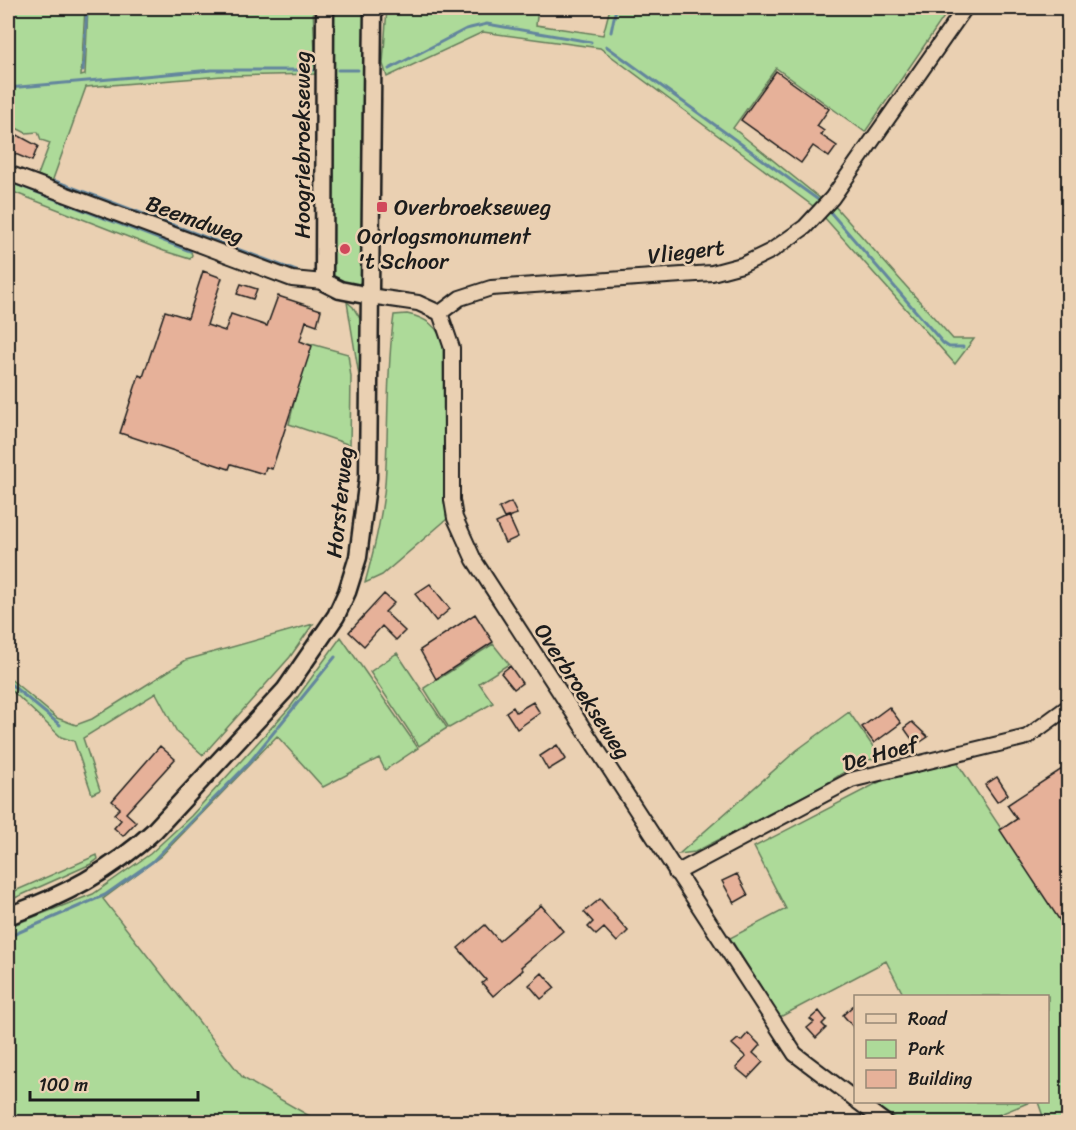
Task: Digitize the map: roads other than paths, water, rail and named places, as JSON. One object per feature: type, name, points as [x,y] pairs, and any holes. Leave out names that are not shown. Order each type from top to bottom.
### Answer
[{"type":"street","name":"Hoogriebroekseweg","points":[[324,282],[325,8]]},
{"type":"street","name":"Horsterweg","points":[[8,916],[101,874],[132,852],[175,811],[285,690],[336,616],[354,573],[367,503],[373,8]]},
{"type":"street","name":"Vliegert","points":[[440,314],[460,298],[491,288],[712,273],[742,265],[771,251],[805,227],[832,198],[965,8]]},
{"type":"street","name":"Beemdweg","points":[[8,173],[292,279],[324,282],[340,290],[370,296]]},
{"type":"street","points":[[370,296],[418,303],[440,314]]},
{"type":"street","name":"Overbroekseweg","points":[[440,314],[452,348],[452,500],[460,533],[474,560],[795,1054],[854,1099]]},
{"type":"street","name":"De Hoef","points":[[676,873],[851,780],[1027,737],[1068,707]]},
{"type":"street","name":"Overbroekseweg","points":[[859,1103],[885,1122]]},
{"type":"waterway","points":[[83,71],[87,8]]},
{"type":"waterway","points":[[611,32],[616,8]]},
{"type":"waterway","points":[[389,69],[466,29],[487,24],[591,42]]},
{"type":"waterway","points":[[606,46],[817,199]]},
{"type":"waterway","points":[[8,88],[212,70],[313,70]]},
{"type":"waterway","points":[[338,70],[358,70]]},
{"type":"waterway","points":[[8,181],[190,251]]},
{"type":"waterway","points":[[55,181],[304,274]]},
{"type":"waterway","points":[[831,213],[943,343],[949,347],[963,347]]},
{"type":"waterway","points":[[8,937],[105,895],[152,862],[248,764],[335,657]]},
{"type":"waterway","points":[[8,682],[60,725]]},
{"type":"place","name":"Overbroekseweg","points":[[382,207]]},
{"type":"place","name":"Oorlogsmonument 't Schoor","points":[[345,249]]}]
